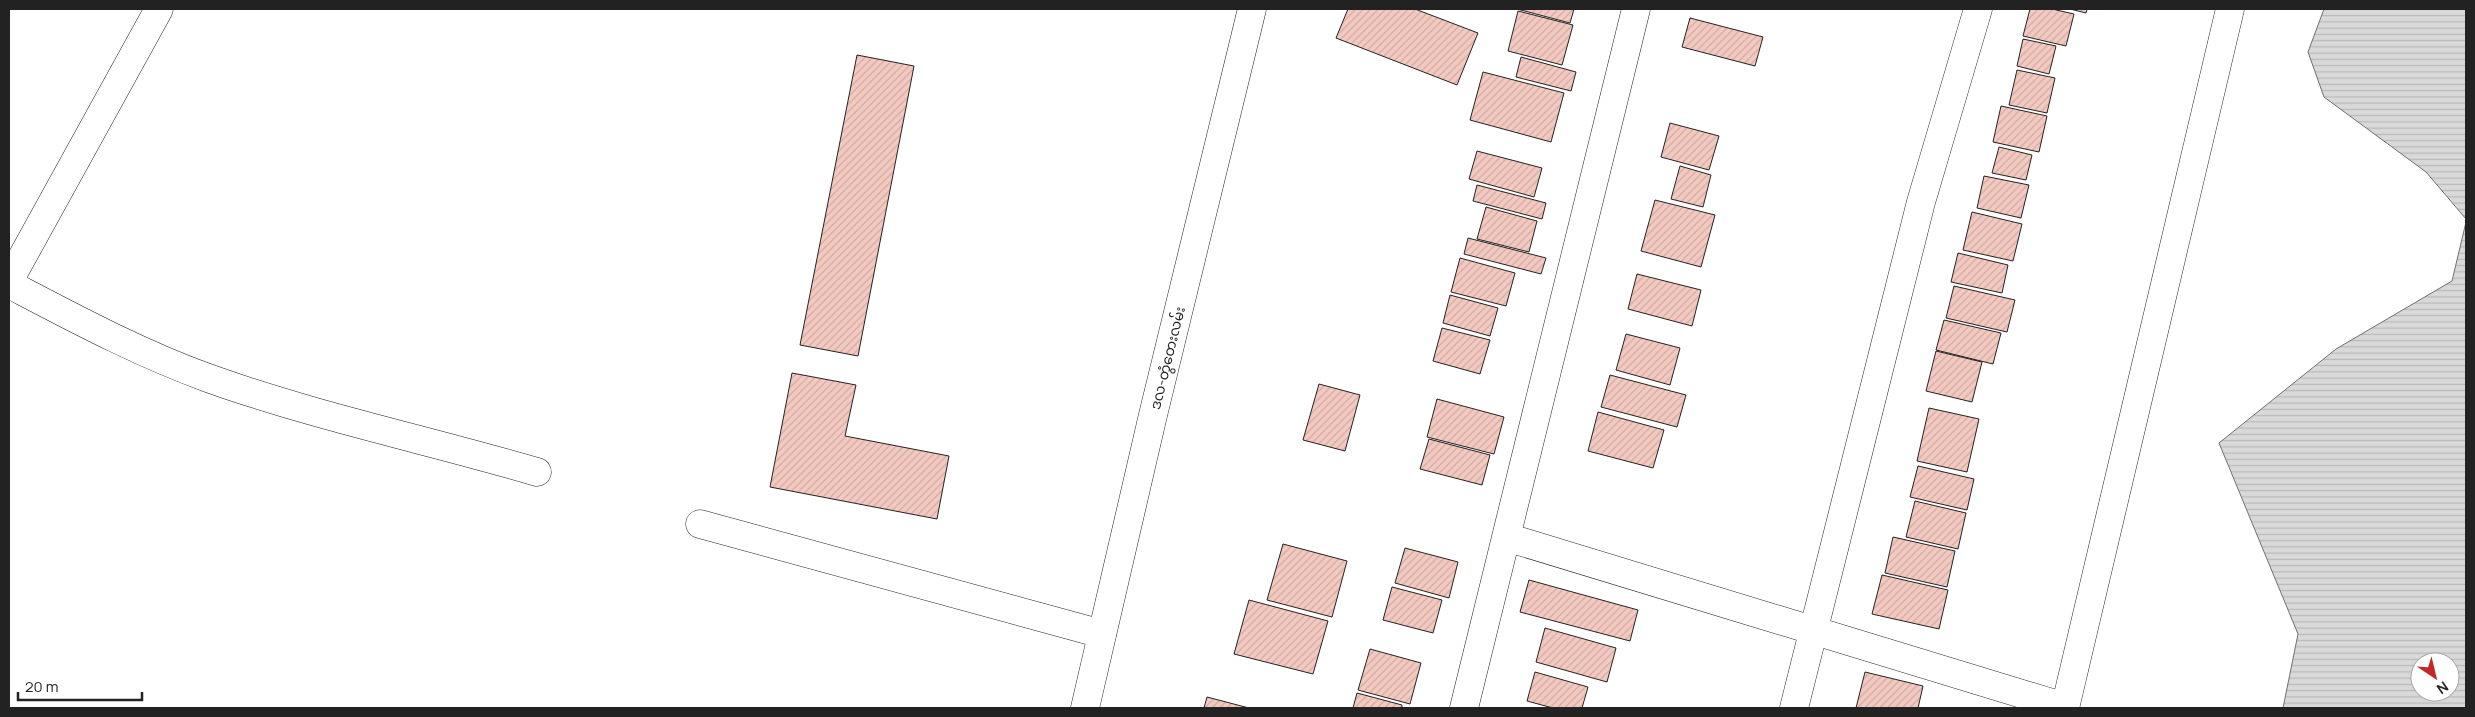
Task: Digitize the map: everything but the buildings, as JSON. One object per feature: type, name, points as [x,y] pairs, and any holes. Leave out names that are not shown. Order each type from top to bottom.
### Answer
[{"type":"street","points":[[159,9],[9,282],[86,324],[207,377],[274,400],[537,472]]},
{"type":"street","name":"ဒလ-တွံတေးလမ်း","points":[[1085,708],[1252,9]]},
{"type":"street","points":[[1464,708],[1636,9]]},
{"type":"street","points":[[1794,708],[1921,202],[1978,9]]},
{"type":"street","points":[[1506,537],[2065,708],[2230,9]]},
{"type":"street","points":[[700,524],[1102,634]]},
{"type":"shaded area","points":[[2324,9],[2466,9],[2466,219],[2426,172],[2324,97],[2308,52]]},
{"type":"shaded area","points":[[2466,222],[2466,708],[2283,708],[2298,634],[2219,443],[2336,349],[2452,281]]}]
